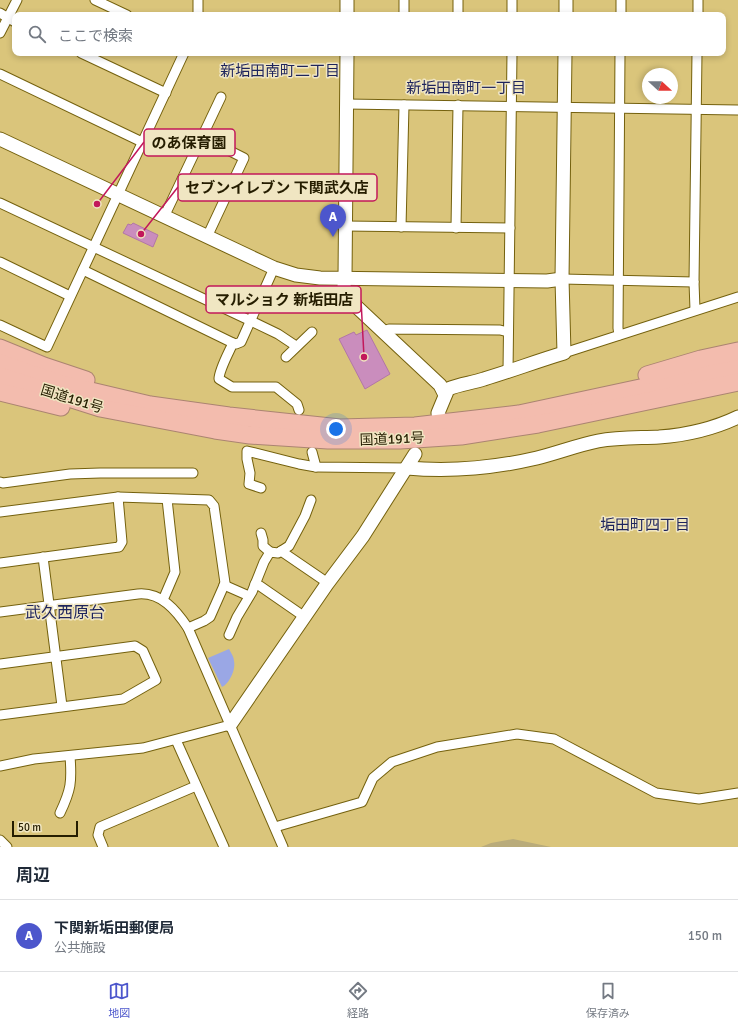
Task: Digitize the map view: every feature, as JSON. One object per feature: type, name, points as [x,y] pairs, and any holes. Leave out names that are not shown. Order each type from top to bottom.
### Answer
[{"type":"highway","points":[[0,348],[44,366],[113,388],[128,400]]},
{"type":"highway","points":[[519,414],[701,359],[738,352]]},
{"type":"highway","name":"国道191号","points":[[0,363],[60,384],[150,405],[229,416],[340,428],[415,426],[519,414],[738,367]]},
{"type":"highway","name":"国道191号","points":[[0,376],[100,408],[215,430],[250,435],[328,440],[400,440],[461,436],[530,425],[738,382]]},
{"type":"highway","points":[[628,405],[738,390]]},
{"type":"highway","points":[[0,392],[139,423],[215,430]]},
{"type":"street","points":[[0,33],[17,0]]},
{"type":"street","points":[[96,0],[121,12]]},
{"type":"street","points":[[198,0],[198,12]]},
{"type":"street","points":[[347,12],[348,0]]},
{"type":"street","points":[[404,0],[404,12]]},
{"type":"street","points":[[458,0],[458,12]]},
{"type":"street","points":[[512,0],[512,12]]},
{"type":"street","points":[[566,0],[566,12]]},
{"type":"street","points":[[621,0],[621,12]]},
{"type":"street","points":[[698,0],[698,12]]},
{"type":"street","points":[[87,56],[166,93]]},
{"type":"street","points":[[0,325],[47,347],[183,56]]},
{"type":"street","points":[[347,56],[345,278],[343,294],[440,385],[445,395]]},
{"type":"street","points":[[508,372],[512,56]]},
{"type":"street","points":[[564,353],[562,279],[565,56]]},
{"type":"street","points":[[619,335],[620,56]]},
{"type":"street","points":[[695,310],[694,282],[697,56]]},
{"type":"street","points":[[0,74],[142,142]]},
{"type":"street","points":[[164,217],[221,97]]},
{"type":"street","points":[[346,104],[564,106],[738,110]]},
{"type":"street","points":[[401,227],[404,105]]},
{"type":"street","points":[[456,228],[458,105]]},
{"type":"street","points":[[202,138],[244,158],[207,237]]},
{"type":"street","points":[[0,139],[274,268],[296,275],[320,278],[546,281],[562,279],[694,282]]},
{"type":"street","points":[[0,203],[251,321],[282,336],[296,346]]},
{"type":"street","points":[[345,226],[510,228]]},
{"type":"street","points":[[0,262],[70,296]]},
{"type":"street","points":[[83,270],[236,344],[241,342],[274,268]]},
{"type":"street","points":[[438,413],[448,389],[508,372],[532,362],[738,297]]},
{"type":"street","points":[[382,332],[389,329],[500,330],[508,332]]},
{"type":"street","points":[[286,357],[312,332]]},
{"type":"street","points":[[233,343],[221,370],[219,376],[220,379],[232,387],[276,387],[297,404],[299,410]]},
{"type":"street","points":[[261,488],[249,484],[250,473],[247,459],[248,451],[316,467],[447,470],[502,465],[536,458],[598,441],[630,437],[657,437],[690,433],[720,425],[738,417]]},
{"type":"street","points":[[312,452],[316,467]]},
{"type":"street","points":[[0,766],[34,759],[128,750],[176,740],[230,725],[327,584],[363,536],[415,454]]},
{"type":"street","points":[[0,482],[70,474],[192,473]]},
{"type":"street","points":[[0,512],[118,497],[209,500],[214,506],[225,583],[210,617],[188,628]]},
{"type":"street","points":[[0,563],[119,547],[122,542],[118,497]]},
{"type":"street","points":[[163,600],[175,572],[167,499]]},
{"type":"street","points":[[261,533],[263,546],[270,552],[278,553],[289,546],[305,516],[311,500]]},
{"type":"street","points":[[281,551],[322,579]]},
{"type":"street","points":[[230,635],[237,617],[249,596],[258,585],[264,562],[270,552]]},
{"type":"street","points":[[43,557],[62,706]]},
{"type":"street","points":[[224,585],[249,596]]},
{"type":"street","points":[[258,585],[299,613]]},
{"type":"street","points":[[0,612],[145,593],[163,600],[180,616],[188,628],[283,847]]},
{"type":"street","points":[[0,664],[135,646],[143,651],[156,680],[123,699],[0,715]]},
{"type":"street","points":[[274,827],[362,802],[373,778],[392,762],[437,747],[517,734],[554,739],[656,793],[699,799],[738,793]]},
{"type":"street","points":[[176,740],[224,847]]},
{"type":"street","points":[[60,813],[72,779],[70,756]]},
{"type":"street","points":[[103,847],[98,835],[100,827],[196,786]]},
{"type":"street","points":[[0,840],[7,847]]},
{"type":"shaded area","points":[[513,839],[551,847],[481,847],[491,843]]},
{"type":"water","points":[[229,649],[234,658],[234,668],[229,680],[222,687],[208,658]]},
{"type":"building","points":[[133,223],[158,235],[153,247],[123,233],[128,224],[131,225]]},
{"type":"building","points":[[367,330],[390,374],[365,389],[339,339],[354,332],[356,335]]},
{"type":"place","name":"のあ保育園","points":[[97,204]]},
{"type":"place","name":"セブンイレブン 下関武久店","points":[[141,234]]},
{"type":"place","name":"下関新垢田郵便局","points":[[333,237]]},
{"type":"place","name":"マルショク 新垢田店","points":[[364,357]]},
{"type":"district","name":"新垢田南町二丁目","points":[[280,71]]},
{"type":"district","name":"新垢田南町一丁目","points":[[466,88]]},
{"type":"district","name":"垢田町四丁目","points":[[645,525]]},
{"type":"district","name":"武久西原台","points":[[65,613]]}]
